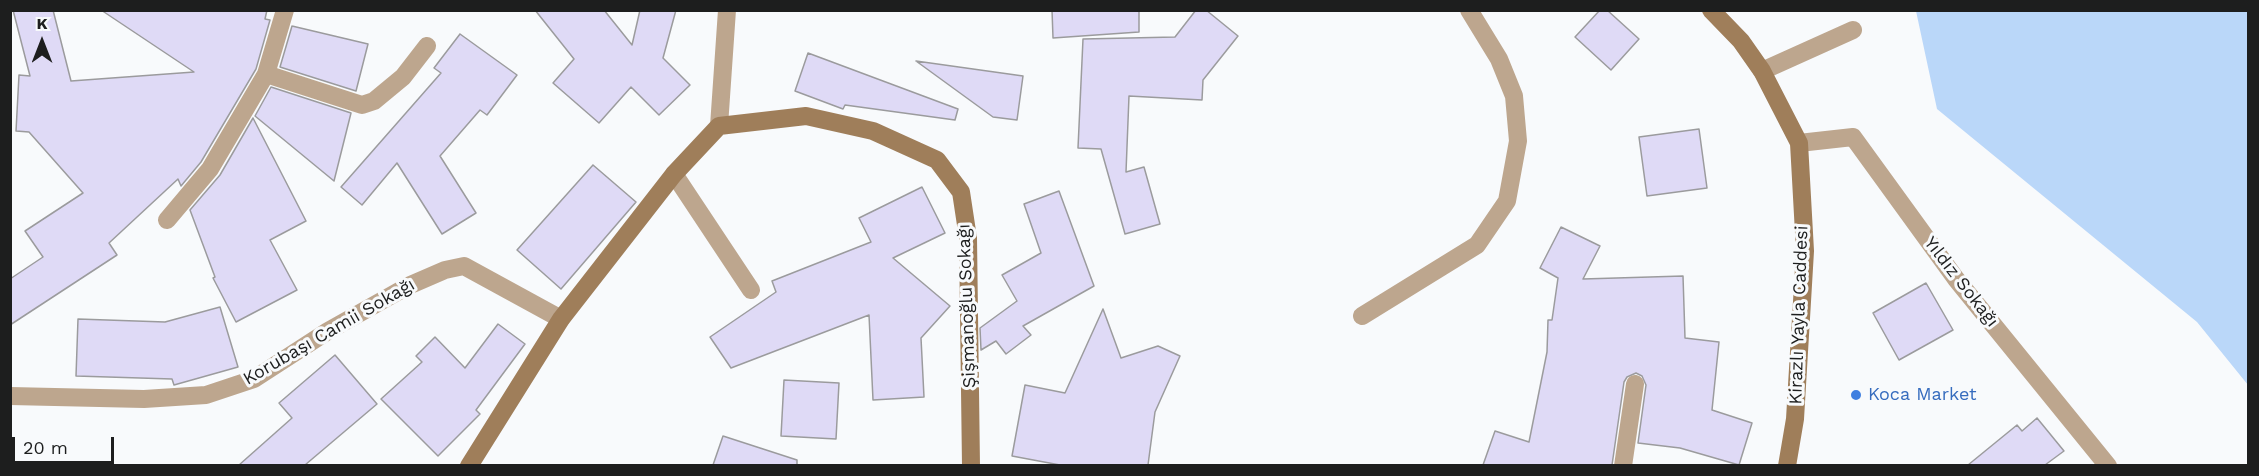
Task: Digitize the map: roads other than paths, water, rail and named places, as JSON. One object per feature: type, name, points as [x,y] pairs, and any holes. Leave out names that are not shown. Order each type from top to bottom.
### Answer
[{"type":"street","points":[[167,219],[210,169],[266,74],[285,10]]},
{"type":"street","points":[[469,465],[561,319],[674,174],[719,126],[727,10]]},
{"type":"street","points":[[1362,316],[1477,245],[1507,201],[1518,141],[1514,96],[1499,59],[1468,10]]},
{"type":"street","name":"Kirazlı Yayla Caddesi","points":[[1712,10],[1741,41],[1762,71],[1799,143],[1806,251],[1795,419],[1787,465]]},
{"type":"street","points":[[1762,71],[1853,30]]},
{"type":"street","points":[[266,74],[362,105],[374,101],[403,77],[427,46]]},
{"type":"street","name":"Şişmanoğlu Sokağı","points":[[719,126],[806,116],[873,131],[937,160],[961,192],[968,238],[971,465]]},
{"type":"street","name":"Yıldız Sokağı","points":[[1799,143],[1853,137],[1956,279],[2108,465]]},
{"type":"street","points":[[674,174],[751,290]]},
{"type":"street","name":"Korubaşı Camii Sokağı","points":[[10,396],[144,399],[206,395],[254,379],[328,331],[408,286],[445,270],[464,266],[561,319]]},
{"type":"street","points":[[1623,465],[1635,384]]},
{"type":"place","name":"Koca Market","points":[[1856,395]]}]
